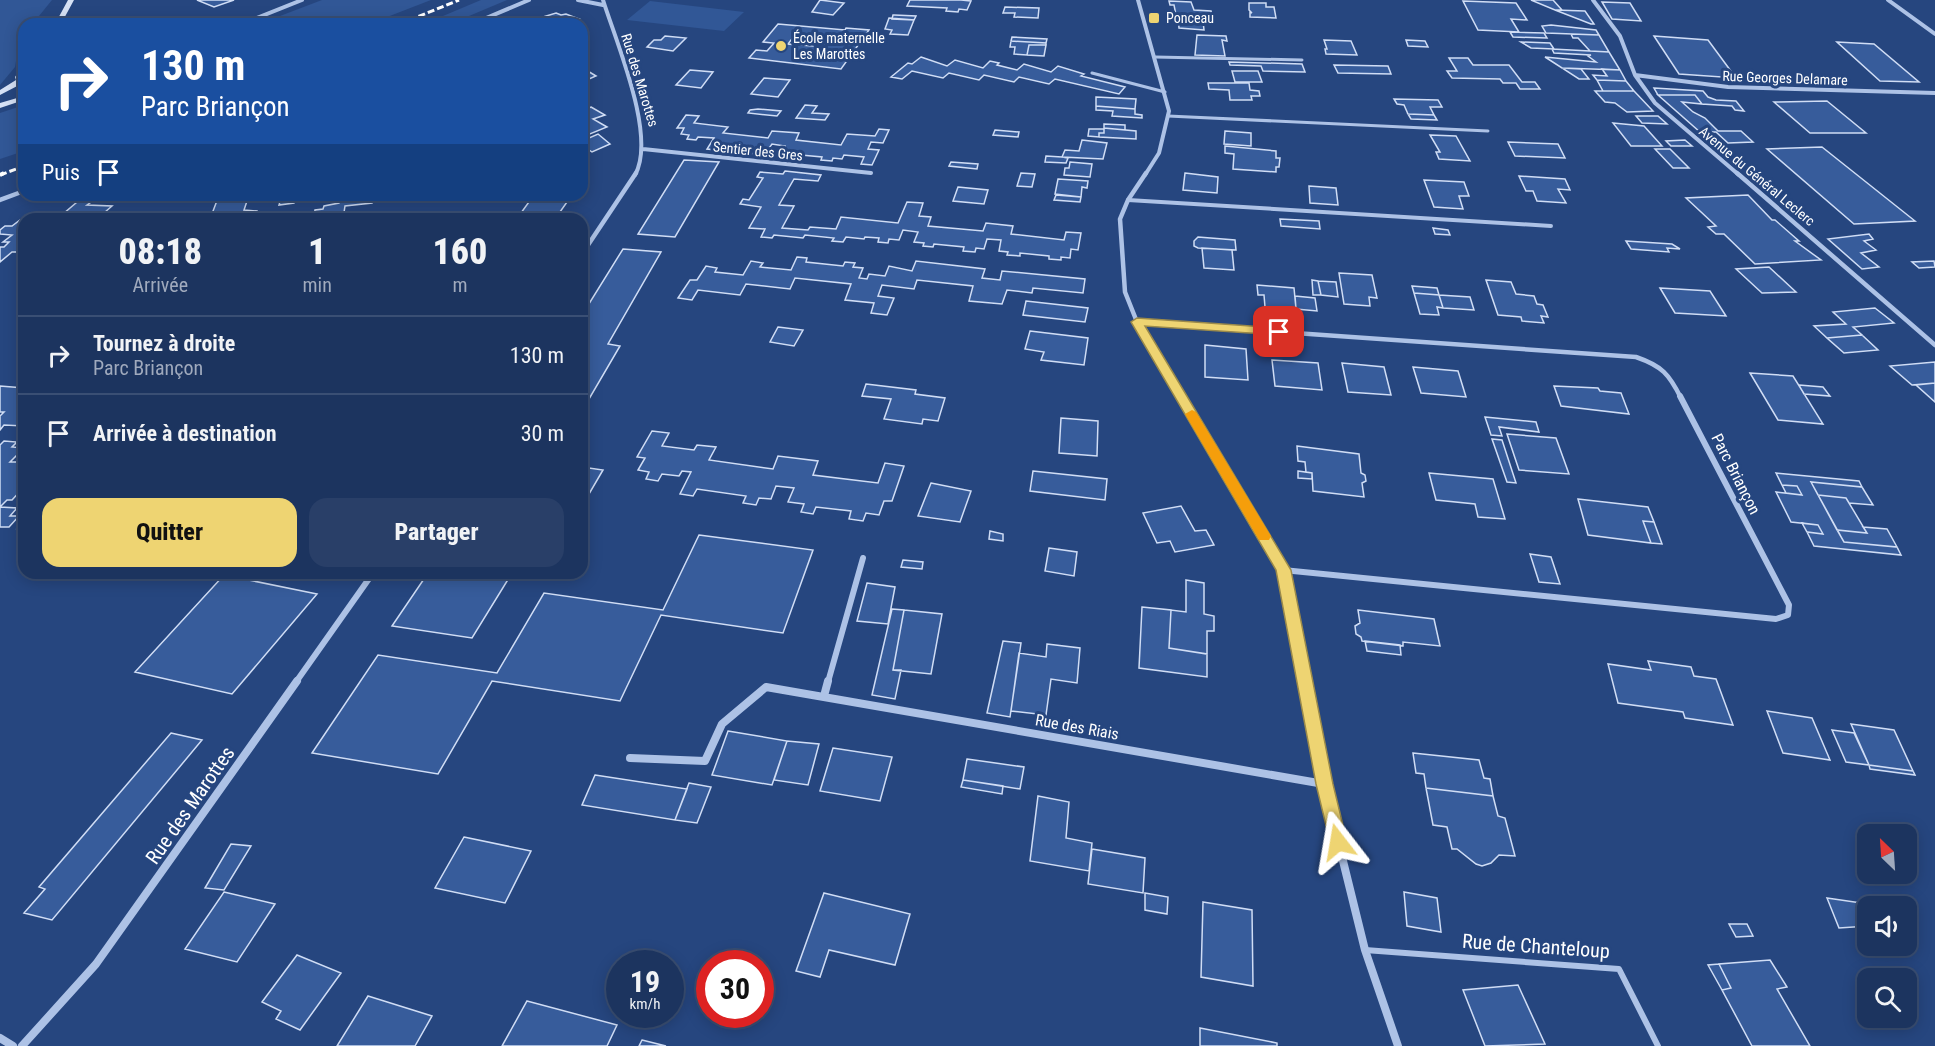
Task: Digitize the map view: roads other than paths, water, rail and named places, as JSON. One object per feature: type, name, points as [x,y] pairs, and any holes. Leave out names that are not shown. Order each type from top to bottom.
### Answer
[{"type":"main road","points":[[61,18],[71,0]]},
{"type":"main road","points":[[64,10],[66,18]]},
{"type":"main road","points":[[0,93],[18,86]]},
{"type":"main road","points":[[0,106],[18,100]]},
{"type":"street","points":[[257,18],[302,0]]},
{"type":"street","points":[[487,18],[529,0]]},
{"type":"street","points":[[521,4],[537,0]]},
{"type":"street","name":"Rue des Marottes","points":[[578,0],[603,3],[641,121],[643,149],[637,172],[588,245]]},
{"type":"street","points":[[1138,0],[1166,92],[1169,111],[1159,153],[1128,200],[1120,219],[1125,292],[1137,322],[1283,570],[1324,784],[1365,950],[1398,1046]]},
{"type":"street","name":"Avenue du Général Leclerc","points":[[1593,0],[1620,36],[1635,75],[1655,104],[1935,345]]},
{"type":"street","points":[[1888,0],[1935,34]]},
{"type":"street","points":[[250,18],[277,10]]},
{"type":"street","name":"Rue Georges Delamare","points":[[1635,75],[1728,87],[1935,93]]},
{"type":"street","name":"Sentier des Gres","points":[[643,149],[871,173]]},
{"type":"street","points":[[0,200],[18,193]]},
{"type":"street","name":"Parc Briançon","points":[[1137,322],[1636,357],[1656,364],[1671,378],[1789,605],[1788,615],[1776,619],[1283,570]]},
{"type":"street","points":[[824,696],[863,558]]},
{"type":"street","name":"Rue des Marottes","points":[[22,1046],[96,964],[369,579]]},
{"type":"street","name":"Rue des Riais","points":[[630,758],[705,761],[722,723],[766,687],[1324,784]]},
{"type":"street","points":[[0,1038],[13,1046]]},
{"type":"lane","points":[[1155,57],[1302,60]]},
{"type":"lane","points":[[1092,73],[1166,92]]},
{"type":"lane","points":[[1168,116],[1488,132]]},
{"type":"lane","points":[[1128,200],[1551,226]]},
{"type":"lane","name":"Rue de Chanteloup","points":[[1365,950],[1619,969],[1658,1046]]},
{"type":"railway","points":[[415,18],[459,0]]},
{"type":"railway","points":[[4,173],[0,175],[18,168]]},
{"type":"place","name":"Ponceau","points":[[1154,18]]},
{"type":"place","name":"École maternelle Les Marottes","points":[[781,46]]}]
